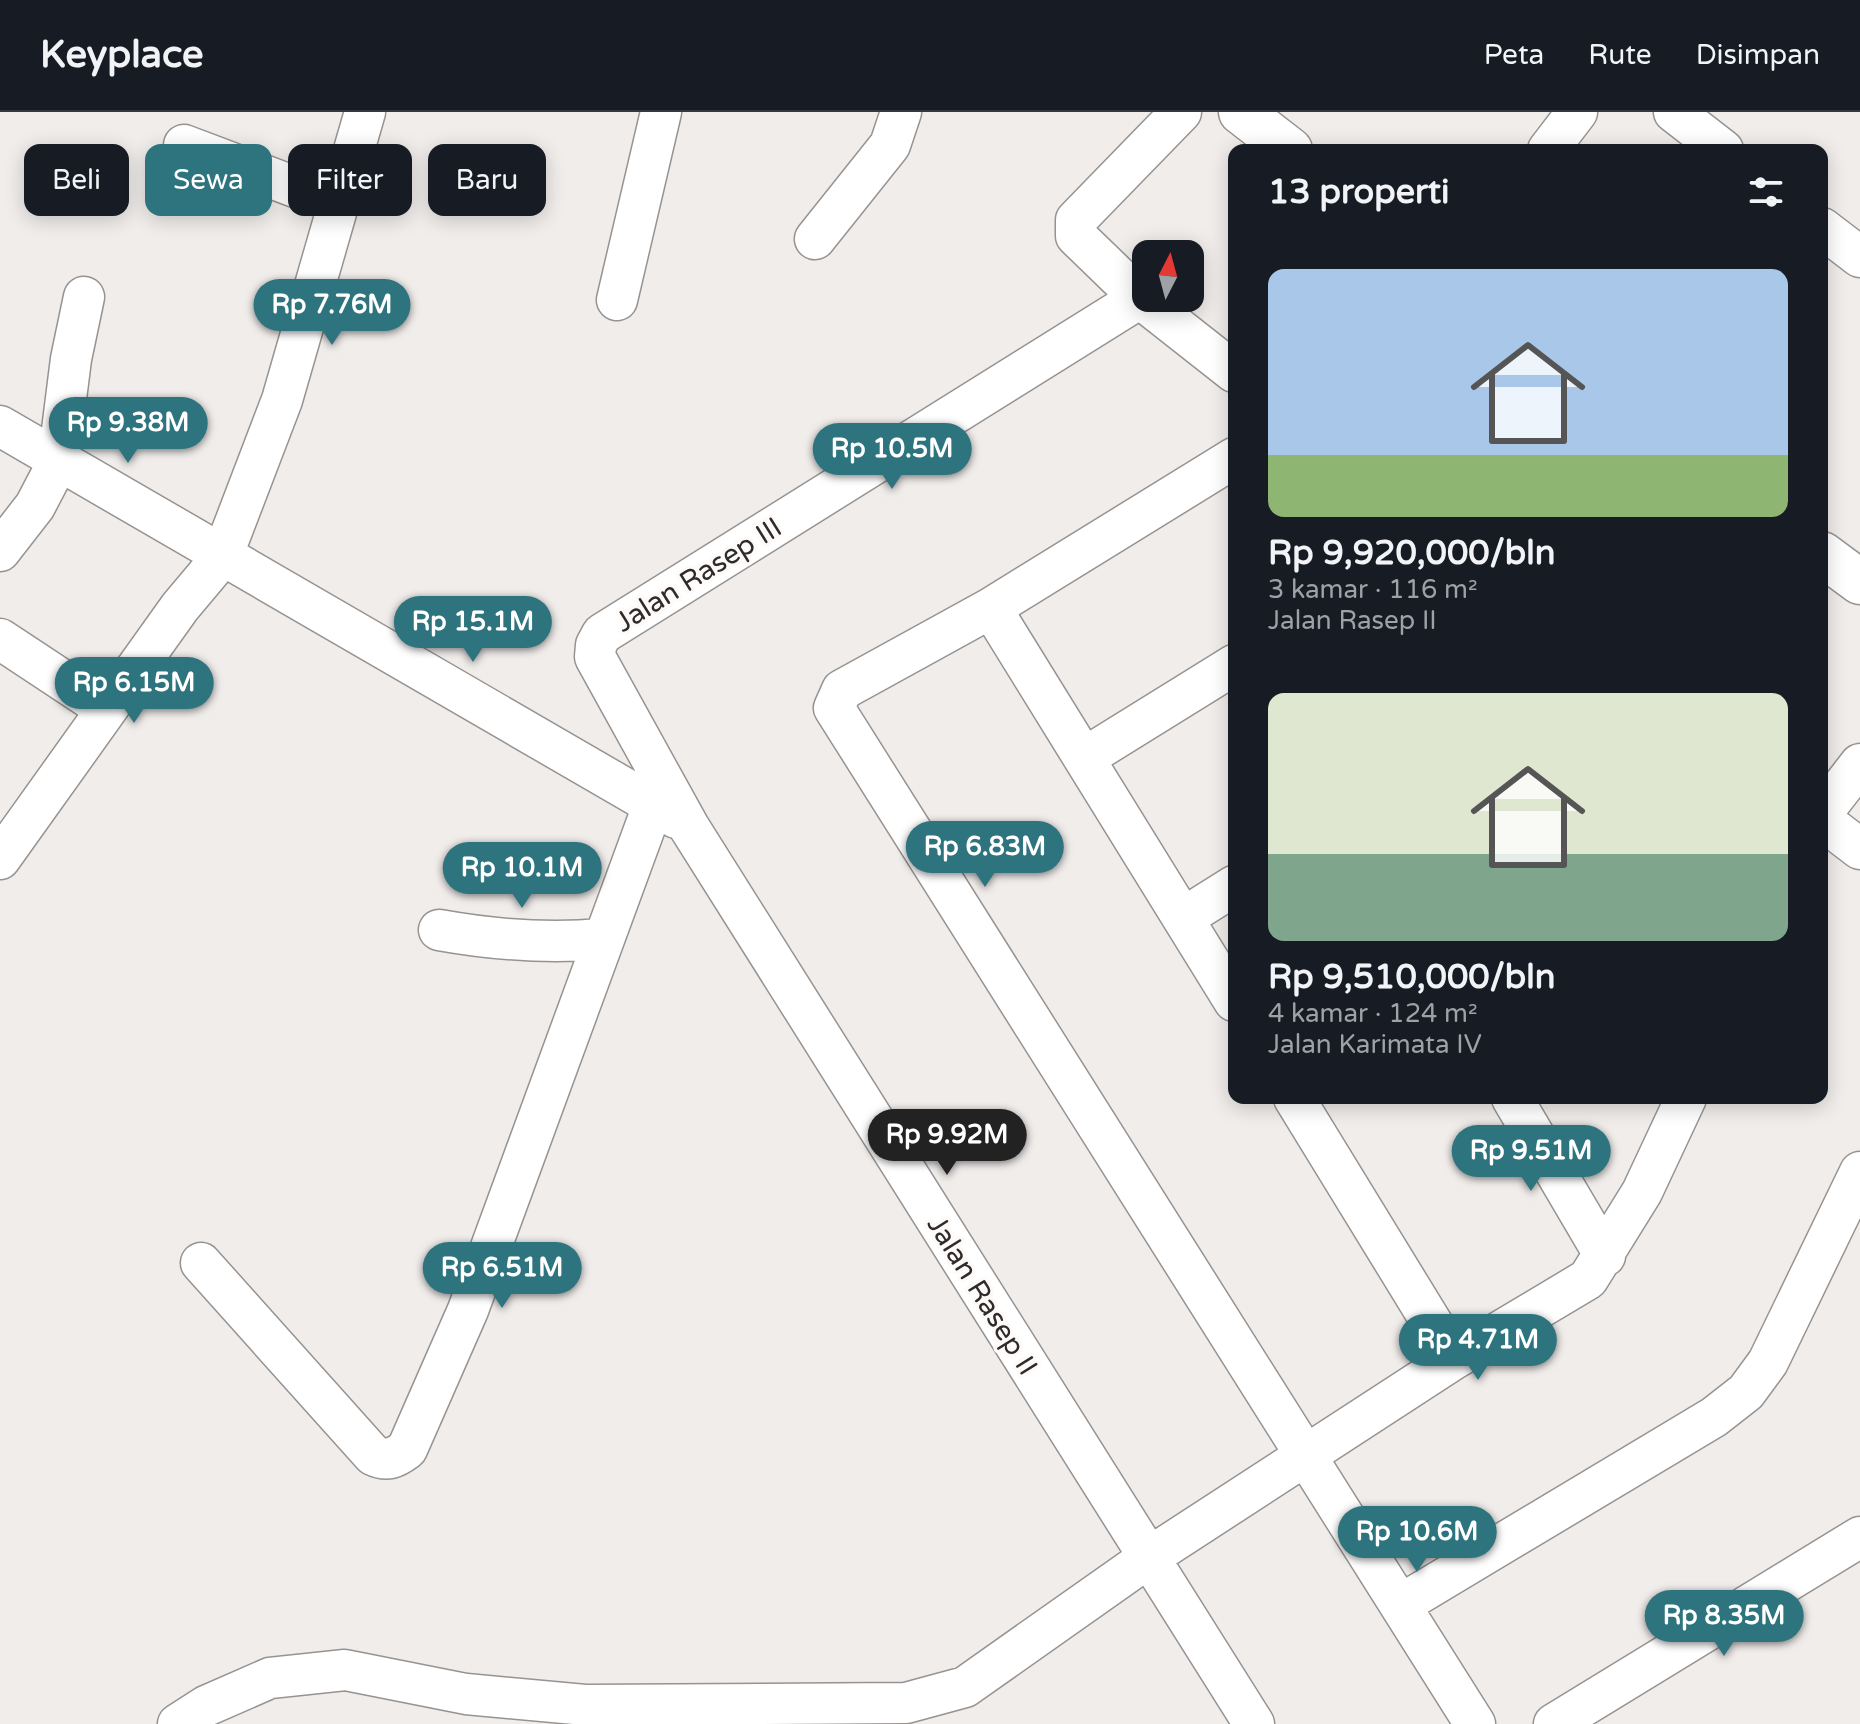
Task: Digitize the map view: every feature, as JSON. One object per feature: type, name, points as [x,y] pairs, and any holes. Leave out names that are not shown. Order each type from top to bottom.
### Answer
[{"type":"street","points":[[356,144],[365,112]]},
{"type":"street","points":[[617,300],[661,112]]},
{"type":"street","points":[[815,239],[890,145],[901,112]]},
{"type":"street","points":[[1132,291],[1082,245],[1076,236],[1076,220],[1181,112]]},
{"type":"street","points":[[1553,144],[1577,112]]},
{"type":"street","points":[[1674,112],[1715,144]]},
{"type":"street","points":[[1246,113],[1283,144]]},
{"type":"street","points":[[5,843],[180,607],[222,557],[282,400],[336,216]]},
{"type":"street","points":[[1828,233],[1860,257]]},
{"type":"street","points":[[0,551],[35,506],[58,462],[71,359],[84,297]]},
{"type":"street","name":"Jalan Rasep III","points":[[595,657],[596,645],[602,634],[1132,303]]},
{"type":"street","points":[[1158,312],[1228,367]]},
{"type":"street","points":[[0,426],[222,557],[654,803],[689,827]]},
{"type":"street","points":[[1228,462],[991,608],[842,690],[834,708],[1475,1724]]},
{"type":"street","points":[[1828,558],[1860,582]]},
{"type":"street","points":[[991,608],[1228,991]]},
{"type":"street","points":[[0,639],[106,709]]},
{"type":"street","name":"Jalan Rasep II","points":[[595,657],[689,827],[1254,1724]]},
{"type":"street","points":[[1084,758],[1228,669]]},
{"type":"street","points":[[1828,805],[1860,764]]},
{"type":"street","points":[[201,1263],[373,1455],[383,1460],[391,1459],[407,1449],[468,1310],[654,803]]},
{"type":"street","points":[[1828,825],[1860,849]]},
{"type":"street","points":[[1183,918],[1228,890]]},
{"type":"street","points":[[439,930],[499,941],[548,944],[602,939]]},
{"type":"street","points":[[1298,1104],[1454,1359]]},
{"type":"street","points":[[1516,1104],[1605,1256]]},
{"type":"street","points":[[178,1724],[206,1706],[270,1678],[345,1670],[466,1694],[585,1705],[906,1703],[947,1710],[965,1687],[1148,1558],[1454,1359],[1588,1279],[1642,1192],[1683,1104]]},
{"type":"street","points":[[1400,1605],[1714,1417],[1746,1392],[1768,1362],[1793,1316],[1860,1172]]},
{"type":"street","points":[[1554,1724],[1860,1537]]}]
